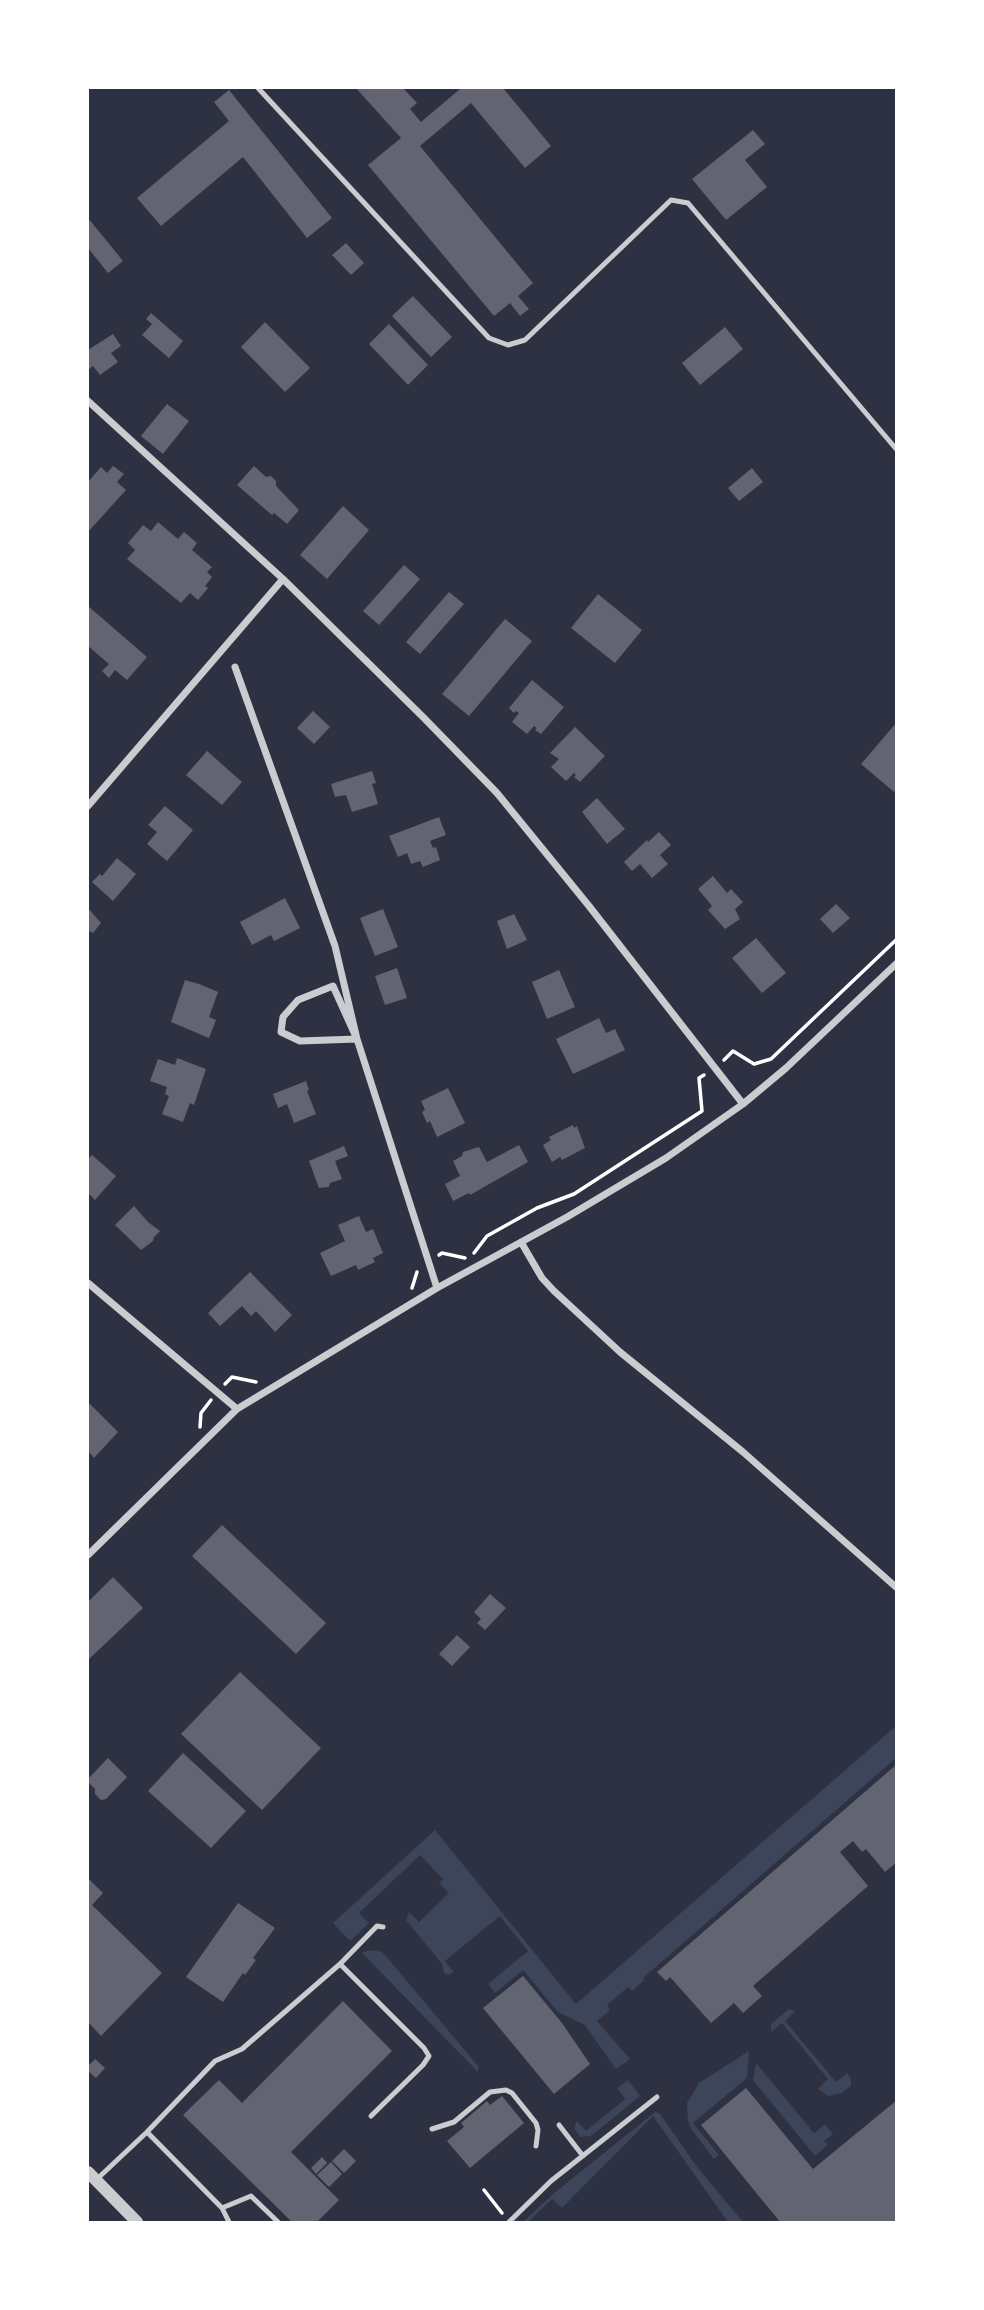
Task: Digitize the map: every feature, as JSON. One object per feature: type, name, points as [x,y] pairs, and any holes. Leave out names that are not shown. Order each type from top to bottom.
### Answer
[{"type":"street","points":[[88,401],[283,579],[497,793],[743,1104]]},
{"type":"street","points":[[88,806],[283,579]]},
{"type":"street","points":[[235,667],[335,946],[357,1039],[437,1288]]},
{"type":"street","points":[[88,1555],[237,1409],[437,1288],[666,1158],[743,1104],[786,1068],[897,963]]},
{"type":"street","points":[[332,986],[357,1039],[299,1041],[281,1032],[283,1017],[298,1000],[332,986]]},
{"type":"street","points":[[521,1242],[542,1278],[620,1352],[743,1451],[897,1588]]},
{"type":"street","points":[[88,1283],[237,1409]]},
{"type":"street","points":[[92,2176],[137,2222]]},
{"type":"lane","points":[[258,88],[489,338],[508,345],[525,340],[671,200],[688,203],[897,450]]},
{"type":"lane","points":[[92,2176],[147,2132],[215,2060],[242,2049],[340,1964],[377,1926],[383,1927]]},
{"type":"lane","points":[[340,1964],[429,2056],[371,2116]]},
{"type":"lane","points":[[432,2129],[454,2122],[490,2092],[506,2090],[512,2093],[536,2123],[536,2146]]},
{"type":"lane","points":[[510,2222],[551,2181],[657,2097]]},
{"type":"lane","points":[[559,2125],[583,2156]]},
{"type":"lane","points":[[147,2132],[222,2208],[229,2222]]},
{"type":"lane","points":[[222,2208],[251,2196],[278,2222]]},
{"type":"path","points":[[402,1294],[414,1287],[418,1267],[442,1253],[469,1259],[487,1236],[537,1208],[574,1194],[702,1111],[699,1078],[715,1068],[733,1051],[754,1064],[771,1059],[897,939]]},
{"type":"path","points":[[200,1433],[201,1413],[232,1377],[256,1382]]},
{"type":"path","points":[[484,2190],[510,2222]]},
{"type":"shaded area","points":[[896,1726],[896,1758],[643,1978],[632,1991],[628,1987],[607,2005],[610,2010],[597,2021],[630,2059],[616,2069],[585,2025],[558,2012],[523,1970],[495,1993],[488,1984],[528,1951],[500,1916],[445,1961],[454,1972],[448,1975],[444,1973],[442,1964],[406,1920],[409,1912],[419,1922],[449,1893],[439,1883],[443,1879],[420,1855],[359,1913],[369,1923],[350,1941],[333,1923],[435,1830],[576,2004]]},
{"type":"shaded area","points":[[370,1950],[382,1952],[386,1956],[478,2066],[478,2072],[362,1953]]},
{"type":"shaded area","points":[[789,2009],[795,2011],[785,2021],[836,2082],[847,2073],[851,2079],[851,2086],[842,2093],[828,2096],[818,2089],[828,2079],[782,2023],[771,2032],[771,2024]]},
{"type":"shaded area","points":[[749,2051],[747,2078],[693,2123],[719,2155],[714,2159],[692,2130],[688,2121],[687,2103],[699,2083]]},
{"type":"shaded area","points":[[756,2063],[814,2133],[825,2124],[833,2134],[824,2141],[828,2145],[815,2156],[753,2080]]},
{"type":"shaded area","points":[[628,2080],[640,2096],[591,2136],[580,2137],[574,2128],[577,2121],[586,2131],[625,2099],[617,2088]]},
{"type":"shaded area","points":[[655,2112],[660,2114],[697,2167],[743,2222],[728,2222],[653,2116],[562,2208],[552,2199],[528,2222],[523,2222],[553,2194]]},
{"type":"building","points":[[356,88],[403,88],[417,103],[410,109],[421,122],[459,88],[503,88],[551,146],[525,168],[471,103],[420,146],[533,283],[518,296],[529,309],[520,316],[510,303],[494,316],[368,165],[401,138]]},
{"type":"building","points":[[229,90],[332,218],[307,238],[243,157],[161,226],[137,198],[229,121],[214,102]]},
{"type":"building","points":[[753,130],[765,144],[745,160],[767,187],[726,220],[692,179]]},
{"type":"building","points":[[88,218],[123,261],[108,273],[88,248]]},
{"type":"building","points":[[346,243],[364,263],[351,275],[332,255]]},
{"type":"building","points":[[413,296],[452,337],[431,357],[392,316]]},
{"type":"building","points":[[151,313],[183,341],[169,358],[142,335],[152,324],[146,319]]},
{"type":"building","points":[[265,322],[310,368],[285,392],[241,347]]},
{"type":"building","points":[[389,324],[428,365],[408,385],[369,344]]},
{"type":"building","points":[[725,327],[743,349],[700,385],[682,363]]},
{"type":"building","points":[[113,334],[121,346],[111,353],[118,362],[100,375],[93,366],[88,370],[88,350]]},
{"type":"building","points":[[167,404],[189,421],[163,454],[141,436]]},
{"type":"building","points":[[113,466],[124,474],[117,482],[126,490],[88,532],[88,482],[101,467],[107,473]]},
{"type":"building","points":[[254,466],[266,477],[271,476],[276,481],[276,486],[299,510],[287,524],[274,513],[272,515],[237,485]]},
{"type":"building","points":[[752,468],[763,482],[739,501],[728,488]]},
{"type":"building","points":[[343,506],[369,530],[327,579],[300,555]]},
{"type":"building","points":[[158,522],[178,539],[184,532],[197,543],[192,550],[212,567],[207,572],[212,577],[205,586],[208,588],[198,600],[190,593],[181,603],[127,559],[135,550],[128,543],[143,525],[151,531]]},
{"type":"building","points":[[404,565],[420,579],[379,625],[363,611]]},
{"type":"building","points":[[449,592],[464,604],[420,654],[406,642]]},
{"type":"building","points":[[598,594],[642,630],[615,663],[571,628]]},
{"type":"building","points":[[88,606],[147,657],[127,680],[115,670],[109,678],[102,671],[109,664],[88,646]]},
{"type":"building","points":[[505,619],[532,641],[469,716],[442,694]]},
{"type":"building","points":[[532,680],[564,707],[541,734],[534,726],[527,734],[512,722],[519,713],[514,713],[509,708]]},
{"type":"building","points":[[313,711],[330,727],[314,744],[297,728]]},
{"type":"building","points":[[897,722],[897,788],[894,792],[861,764]]},
{"type":"building","points":[[575,727],[605,756],[580,782],[574,777],[574,773],[566,781],[551,767],[559,759],[550,753]]},
{"type":"building","points":[[207,751],[242,782],[222,805],[186,775]]},
{"type":"building","points":[[372,771],[376,783],[372,784],[378,804],[352,812],[346,795],[335,797],[331,784]]},
{"type":"building","points":[[597,798],[625,829],[607,844],[582,812]]},
{"type":"building","points":[[165,806],[193,830],[167,861],[147,844],[157,832],[148,825]]},
{"type":"building","points":[[439,817],[446,835],[430,841],[433,848],[436,847],[440,860],[423,867],[420,861],[411,864],[407,853],[398,857],[389,836]]},
{"type":"building","points":[[659,832],[671,845],[660,855],[668,864],[652,878],[640,864],[632,871],[624,862]]},
{"type":"building","points":[[117,858],[136,874],[113,901],[92,882],[100,874],[102,876]]},
{"type":"building","points":[[713,876],[727,893],[731,889],[743,902],[735,909],[740,919],[725,929],[708,910],[712,906],[698,889]]},
{"type":"building","points":[[285,898],[300,928],[274,941],[271,935],[252,945],[240,922]]},
{"type":"building","points":[[836,904],[850,918],[833,933],[820,919]]},
{"type":"building","points":[[88,908],[101,923],[93,933],[90,931],[88,934]]},
{"type":"building","points":[[383,909],[398,947],[375,956],[360,918]]},
{"type":"building","points":[[514,914],[527,940],[507,949],[497,921]]},
{"type":"building","points":[[756,938],[786,973],[762,993],[732,958]]},
{"type":"building","points":[[397,968],[407,998],[385,1005],[375,976]]},
{"type":"building","points":[[559,970],[575,1007],[547,1019],[532,982]]},
{"type":"building","points":[[185,980],[218,992],[209,1017],[216,1020],[209,1038],[171,1022]]},
{"type":"building","points":[[599,1018],[606,1033],[615,1029],[625,1050],[573,1074],[556,1039]]},
{"type":"building","points":[[177,1058],[206,1069],[194,1105],[190,1103],[183,1122],[162,1114],[169,1096],[165,1094],[167,1087],[150,1081],[158,1059],[175,1065]]},
{"type":"building","points":[[306,1081],[316,1114],[294,1123],[287,1104],[278,1108],[273,1094]]},
{"type":"building","points":[[448,1088],[465,1123],[437,1137],[430,1121],[427,1123],[422,1112],[425,1110],[421,1101]]},
{"type":"building","points":[[573,1125],[574,1128],[577,1126],[585,1148],[552,1162],[543,1145],[551,1140],[549,1137]]},
{"type":"building","points":[[519,1145],[528,1162],[470,1195],[469,1193],[453,1201],[445,1184],[460,1176],[453,1161],[462,1156],[463,1152],[479,1147],[487,1162]]},
{"type":"building","points":[[344,1146],[348,1156],[335,1161],[342,1179],[330,1183],[329,1187],[319,1188],[309,1161]]},
{"type":"building","points":[[92,1155],[116,1176],[95,1200],[88,1193],[88,1159]]},
{"type":"building","points":[[134,1206],[160,1231],[153,1241],[141,1250],[115,1225]]},
{"type":"building","points":[[359,1216],[366,1232],[373,1229],[383,1253],[373,1258],[375,1262],[358,1270],[356,1265],[331,1276],[320,1253],[345,1241],[338,1225]]},
{"type":"building","points":[[250,1272],[292,1315],[275,1332],[256,1311],[251,1316],[242,1306],[220,1326],[208,1313]]},
{"type":"building","points":[[88,1402],[118,1432],[94,1458],[88,1451]]},
{"type":"building","points":[[222,1525],[326,1623],[296,1654],[192,1556]]},
{"type":"building","points":[[113,1577],[143,1608],[88,1660],[88,1602]]},
{"type":"building","points":[[490,1594],[506,1608],[485,1630],[477,1623],[481,1619],[474,1612]]},
{"type":"building","points":[[457,1635],[470,1647],[452,1666],[439,1654]]},
{"type":"building","points":[[240,1672],[321,1748],[262,1810],[181,1734]]},
{"type":"building","points":[[183,1753],[246,1811],[211,1848],[148,1791]]},
{"type":"building","points":[[108,1758],[127,1777],[106,1799],[101,1800],[88,1779]]},
{"type":"building","points":[[897,1764],[897,1862],[885,1872],[866,1849],[862,1852],[853,1841],[840,1852],[868,1886],[753,1986],[762,1996],[743,2013],[734,2003],[711,2023],[670,1977],[666,1981],[657,1972]]},
{"type":"building","points":[[88,1878],[103,1893],[92,1905],[162,1973],[101,2036],[88,2022]]},
{"type":"building","points":[[238,1903],[275,1928],[253,1958],[256,1960],[245,1975],[243,1973],[223,2002],[186,1977]]},
{"type":"building","points":[[523,1976],[562,2023],[590,2064],[554,2094],[483,2008]]},
{"type":"building","points":[[343,2001],[392,2051],[291,2152],[339,2200],[317,2222],[292,2222],[183,2115],[219,2080],[242,2103]]},
{"type":"building","points":[[95,2059],[105,2068],[96,2078],[88,2071],[88,2066]]},
{"type":"building","points":[[746,2088],[813,2169],[897,2100],[897,2222],[780,2222],[701,2125]]},
{"type":"building","points":[[502,2096],[524,2123],[470,2168],[447,2141],[464,2127],[461,2123],[487,2101],[490,2105]]},
{"type":"building","points":[[344,2149],[356,2161],[344,2173],[332,2161]]},
{"type":"building","points":[[322,2157],[327,2163],[316,2174],[311,2168]]},
{"type":"building","points":[[331,2162],[342,2174],[329,2187],[317,2175]]}]
